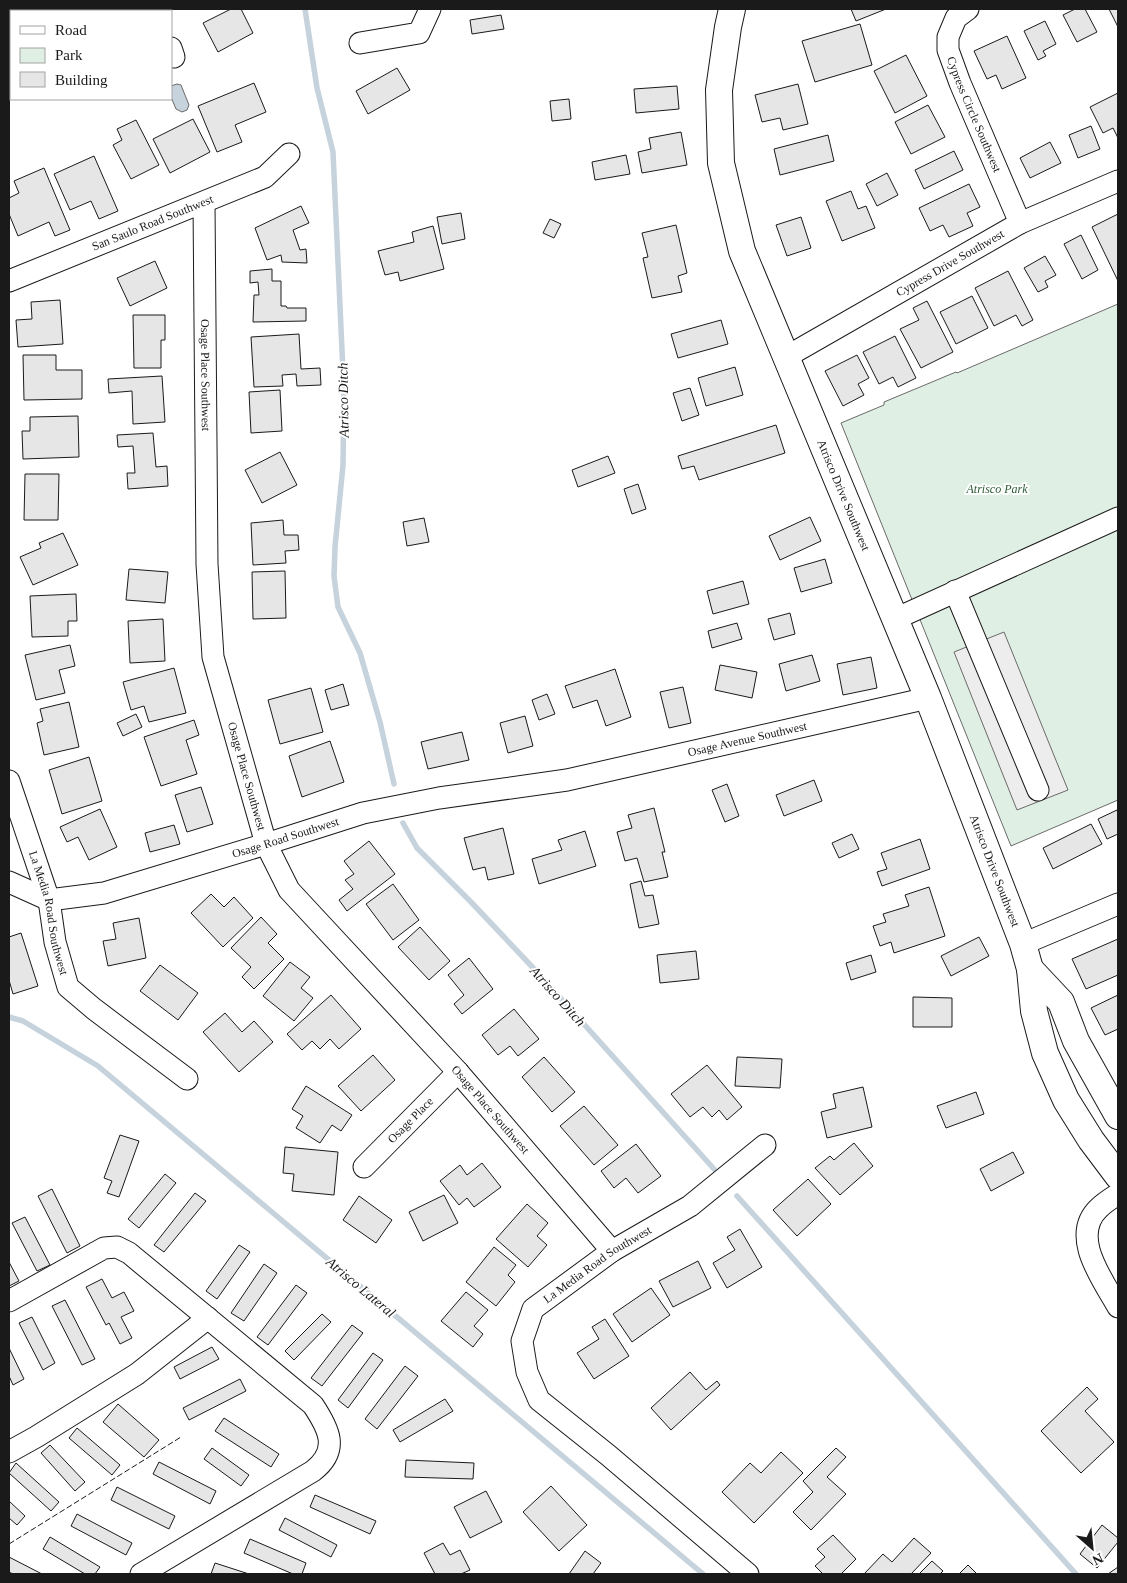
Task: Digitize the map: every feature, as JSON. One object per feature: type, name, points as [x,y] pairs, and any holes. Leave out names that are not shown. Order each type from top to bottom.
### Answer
[{"type":"main road","name":"Atrisco Drive Southwest","points":[[732,9],[719,90],[721,163],[742,251],[928,698],[1023,944],[1030,969],[1034,1011],[1044,1053],[1066,1100],[1091,1140],[1118,1176]]},
{"type":"main road","name":"Atrisco Drive Southwest","points":[[1030,969],[1061,1002],[1076,1041],[1118,1116]]},
{"type":"street","points":[[360,43],[419,33],[430,9]]},
{"type":"street","name":"Cypress Circle Southwest","points":[[968,9],[956,18],[948,38],[948,50],[960,83],[1020,223]]},
{"type":"street","name":"San Saulo Road Southwest","points":[[9,281],[266,177],[289,154]]},
{"type":"street","name":"Cypress Drive Southwest","points":[[786,357],[1020,223],[1118,181]]},
{"type":"street","name":"Osage Place Southwest","points":[[204,203],[207,564],[213,657],[266,844],[288,890],[458,1072],[612,1251]]},
{"type":"street","points":[[895,619],[1118,518]]},
{"type":"street","points":[[955,591],[1038,790]]},
{"type":"street","name":"Osage Avenue Southwest","points":[[567,780],[928,698]]},
{"type":"street","name":"Osage Road Southwest","points":[[49,900],[104,893],[363,813],[439,798],[567,780]]},
{"type":"street","name":"La Media Road Southwest","points":[[9,781],[49,900],[55,942],[68,987],[94,1009],[187,1079]]},
{"type":"street","points":[[9,882],[49,900]]},
{"type":"street","points":[[1023,944],[1118,904]]},
{"type":"street","name":"Osage Place","points":[[364,1167],[458,1072]]},
{"type":"street","name":"La Media Road Southwest","points":[[748,1574],[608,1454],[539,1400],[527,1372],[522,1341],[533,1309],[612,1251],[690,1206],[765,1145]]},
{"type":"street","points":[[1118,1194],[1098,1208],[1089,1223],[1087,1239],[1093,1261],[1118,1307]]},
{"type":"street","points":[[9,1301],[104,1248],[117,1247],[130,1253],[313,1405],[323,1420],[328,1432],[329,1449],[322,1464],[141,1574]]},
{"type":"street","points":[[9,1452],[137,1374],[208,1318]]},
{"type":"green space","name":"Atrisco Park","points":[[1118,304],[1118,800],[1011,846],[841,423],[884,405],[884,402]]},
{"type":"shaded area","points":[[181,85],[189,105],[187,110],[182,112],[176,109],[172,99],[172,86]]},
{"type":"shaded area","points":[[1004,632],[1068,790],[1017,810],[954,652]]},
{"type":"building","points":[[231,9],[241,9],[253,33],[218,52],[203,23]]},
{"type":"building","points":[[851,9],[886,9],[856,21]]},
{"type":"building","points":[[1075,9],[1085,9],[1097,32],[1077,42],[1063,15]]},
{"type":"building","points":[[1109,9],[1118,9],[1118,27]]},
{"type":"building","points":[[501,15],[504,29],[472,34],[470,20]]},
{"type":"building","points":[[1045,21],[1056,44],[1043,51],[1046,56],[1038,60],[1024,31]]},
{"type":"building","points":[[860,24],[872,65],[815,82],[802,41]]},
{"type":"building","points":[[1007,36],[1026,78],[1002,89],[996,75],[987,79],[974,51]]},
{"type":"building","points":[[906,55],[927,96],[895,113],[874,71]]},
{"type":"building","points":[[397,68],[410,90],[368,114],[356,91]]},
{"type":"building","points":[[254,83],[266,112],[235,125],[242,142],[217,152],[198,106]]},
{"type":"building","points":[[798,84],[808,124],[783,130],[780,118],[762,122],[755,95]]},
{"type":"building","points":[[677,86],[679,109],[636,113],[634,89]]},
{"type":"building","points":[[1118,93],[1118,138],[1113,128],[1103,133],[1090,107]]},
{"type":"building","points":[[569,99],[571,119],[552,121],[550,101]]},
{"type":"building","points":[[928,105],[945,137],[911,154],[895,122]]},
{"type":"building","points":[[193,119],[210,152],[170,173],[153,139]]},
{"type":"building","points":[[136,120],[159,165],[131,179],[113,145],[122,140],[117,129]]},
{"type":"building","points":[[1091,126],[1100,149],[1078,158],[1069,135]]},
{"type":"building","points":[[681,132],[687,165],[642,173],[638,152],[651,149],[649,138]]},
{"type":"building","points":[[828,135],[834,161],[780,175],[774,149]]},
{"type":"building","points":[[1050,142],[1061,163],[1030,178],[1020,158]]},
{"type":"building","points":[[954,151],[963,170],[924,189],[915,170]]},
{"type":"building","points":[[626,155],[630,174],[595,180],[592,162]]},
{"type":"building","points":[[94,156],[118,211],[99,219],[91,201],[70,210],[54,174]]},
{"type":"building","points":[[44,168],[70,230],[55,236],[49,222],[18,236],[9,214],[9,198],[19,193],[14,181]]},
{"type":"building","points":[[887,173],[898,195],[877,206],[866,184]]},
{"type":"building","points":[[969,184],[980,207],[967,213],[973,226],[949,237],[943,225],[930,231],[919,208]]},
{"type":"building","points":[[851,191],[858,209],[866,206],[875,228],[842,241],[826,201]]},
{"type":"building","points":[[301,206],[309,223],[293,230],[300,250],[306,249],[307,263],[282,262],[281,255],[267,260],[255,228]]},
{"type":"building","points":[[461,213],[465,239],[442,244],[437,217]]},
{"type":"building","points":[[1118,214],[1118,281],[1092,227]]},
{"type":"building","points":[[801,217],[811,248],[787,256],[776,225]]},
{"type":"building","points":[[550,219],[561,224],[554,238],[543,233]]},
{"type":"building","points":[[676,225],[687,273],[678,276],[682,292],[652,298],[643,258],[648,257],[642,233]]},
{"type":"building","points":[[433,226],[444,269],[400,281],[398,272],[385,275],[378,251],[414,242],[412,232]]},
{"type":"building","points":[[1081,235],[1098,270],[1082,279],[1064,244]]},
{"type":"building","points":[[1045,256],[1056,275],[1045,281],[1048,287],[1038,292],[1024,268]]},
{"type":"building","points":[[155,261],[167,288],[130,306],[117,278]]},
{"type":"building","points":[[272,269],[272,281],[281,281],[281,306],[286,306],[287,308],[306,308],[306,321],[253,322],[254,295],[259,295],[258,282],[250,283],[250,271]]},
{"type":"building","points":[[1008,271],[1033,320],[1022,326],[1016,315],[994,326],[975,288]]},
{"type":"building","points":[[972,296],[988,328],[956,344],[940,312]]},
{"type":"building","points":[[60,300],[63,344],[18,347],[16,320],[32,319],[31,302]]},
{"type":"building","points":[[927,301],[953,352],[921,368],[900,329],[919,320],[913,308]]},
{"type":"building","points":[[133,315],[165,315],[165,340],[161,340],[161,368],[134,368]]},
{"type":"building","points":[[721,320],[728,344],[678,358],[671,334]]},
{"type":"building","points":[[299,334],[301,369],[320,368],[321,385],[297,386],[296,374],[282,375],[283,386],[254,387],[251,337]]},
{"type":"building","points":[[895,336],[916,378],[898,387],[893,377],[879,384],[863,352]]},
{"type":"building","points":[[23,355],[56,355],[56,370],[82,370],[82,399],[24,400]]},
{"type":"building","points":[[857,355],[869,378],[858,384],[864,395],[843,406],[825,371]]},
{"type":"building","points":[[735,367],[743,395],[706,406],[698,378]]},
{"type":"building","points":[[162,376],[165,422],[133,424],[132,391],[109,393],[108,379]]},
{"type":"building","points":[[690,388],[699,415],[682,421],[673,393]]},
{"type":"building","points":[[280,390],[282,431],[251,433],[249,392]]},
{"type":"building","points":[[78,416],[79,457],[23,459],[22,431],[30,431],[30,417]]},
{"type":"building","points":[[776,425],[785,453],[699,480],[694,466],[682,469],[678,456]]},
{"type":"building","points":[[153,433],[156,467],[167,466],[168,486],[128,489],[127,473],[135,473],[133,446],[118,447],[117,435]]},
{"type":"building","points":[[280,452],[297,485],[262,503],[245,470]]},
{"type":"building","points":[[608,456],[615,473],[578,487],[572,470]]},
{"type":"building","points":[[25,474],[59,474],[58,520],[24,520]]},
{"type":"building","points":[[638,484],[646,509],[632,514],[624,489]]},
{"type":"building","points":[[810,517],[821,541],[780,560],[769,536]]},
{"type":"building","points":[[424,518],[429,542],[407,546],[403,522]]},
{"type":"building","points":[[283,520],[284,535],[298,535],[299,550],[285,551],[286,563],[253,565],[251,523]]},
{"type":"building","points":[[63,533],[78,565],[33,585],[20,557],[41,548],[39,543]]},
{"type":"building","points":[[825,559],[832,583],[801,592],[794,568]]},
{"type":"building","points":[[129,569],[168,572],[165,603],[126,600]]},
{"type":"building","points":[[285,571],[286,618],[253,619],[252,572]]},
{"type":"building","points":[[743,581],[749,604],[713,614],[707,591]]},
{"type":"building","points":[[76,594],[77,621],[68,621],[68,636],[32,637],[30,596]]},
{"type":"building","points":[[790,613],[795,634],[774,640],[768,619]]},
{"type":"building","points":[[163,619],[165,661],[130,663],[128,621]]},
{"type":"building","points":[[737,623],[742,639],[712,648],[708,631]]},
{"type":"building","points":[[70,645],[75,666],[59,670],[65,693],[36,700],[25,655]]},
{"type":"building","points":[[812,655],[820,681],[786,691],[779,664]]},
{"type":"building","points":[[871,657],[877,688],[843,695],[837,664]]},
{"type":"building","points":[[720,665],[757,672],[752,698],[715,690]]},
{"type":"building","points":[[174,668],[186,713],[149,722],[144,706],[131,710],[123,682]]},
{"type":"building","points":[[615,669],[631,717],[606,726],[597,700],[573,708],[565,686]]},
{"type":"building","points":[[343,684],[349,705],[331,710],[325,690]]},
{"type":"building","points":[[683,687],[691,723],[669,728],[660,692]]},
{"type":"building","points":[[311,688],[323,732],[280,744],[268,700]]},
{"type":"building","points":[[547,694],[555,714],[539,720],[532,700]]},
{"type":"building","points":[[69,702],[79,747],[44,755],[37,723],[43,721],[40,709]]},
{"type":"building","points":[[136,714],[142,727],[123,736],[117,723]]},
{"type":"building","points":[[525,716],[533,746],[508,753],[500,723]]},
{"type":"building","points":[[194,720],[199,735],[186,740],[197,774],[161,786],[144,737]]},
{"type":"building","points":[[462,732],[469,760],[428,769],[421,742]]},
{"type":"building","points":[[330,741],[344,782],[302,797],[289,756]]},
{"type":"building","points":[[89,757],[102,801],[62,814],[49,770]]},
{"type":"building","points":[[814,780],[822,801],[784,816],[776,795]]},
{"type":"building","points":[[727,784],[739,816],[725,822],[712,790]]},
{"type":"building","points":[[201,787],[213,824],[187,832],[175,795]]},
{"type":"building","points":[[654,808],[665,852],[662,852],[668,877],[644,882],[637,858],[625,861],[617,832],[632,828],[628,815]]},
{"type":"building","points":[[100,809],[117,847],[89,860],[78,837],[67,842],[60,827]]},
{"type":"building","points":[[1117,810],[1118,834],[1107,839],[1098,819]]},
{"type":"building","points":[[1091,824],[1102,844],[1053,869],[1043,848]]},
{"type":"building","points":[[174,825],[180,844],[150,852],[145,833]]},
{"type":"building","points":[[503,828],[514,874],[488,880],[485,867],[473,870],[464,838]]},
{"type":"building","points":[[585,831],[596,866],[539,884],[532,859],[562,850],[558,840]]},
{"type":"building","points":[[852,834],[859,849],[839,858],[832,843]]},
{"type":"building","points":[[920,839],[930,869],[882,886],[877,872],[887,869],[881,853]]},
{"type":"building","points":[[369,841],[395,874],[347,911],[339,900],[353,889],[345,880],[354,874],[344,861]]},
{"type":"building","points":[[641,881],[645,896],[653,895],[659,924],[639,928],[630,884]]},
{"type":"building","points":[[393,884],[419,920],[393,940],[366,904]]},
{"type":"building","points":[[929,887],[945,936],[894,953],[891,942],[880,946],[873,926],[886,922],[883,914],[909,906],[905,895]]},
{"type":"building","points":[[211,894],[224,907],[234,897],[253,918],[223,947],[191,913]]},
{"type":"building","points":[[261,917],[277,934],[268,943],[284,959],[254,989],[242,977],[251,967],[231,948]]},
{"type":"building","points":[[139,918],[146,958],[108,966],[103,941],[116,939],[113,923]]},
{"type":"building","points":[[420,927],[450,961],[429,980],[398,947]]},
{"type":"building","points":[[21,933],[38,986],[13,994],[9,980],[9,937]]},
{"type":"building","points":[[979,937],[989,956],[951,976],[941,956]]},
{"type":"building","points":[[1118,939],[1118,975],[1086,989],[1072,959]]},
{"type":"building","points":[[696,951],[699,979],[660,983],[657,955]]},
{"type":"building","points":[[871,955],[876,972],[851,980],[846,963]]},
{"type":"building","points":[[469,958],[493,989],[462,1014],[454,1004],[464,995],[448,975]]},
{"type":"building","points":[[290,962],[310,977],[301,988],[313,998],[294,1021],[263,996]]},
{"type":"building","points":[[160,965],[198,993],[178,1020],[140,991]]},
{"type":"building","points":[[331,995],[361,1029],[339,1049],[330,1039],[320,1049],[312,1041],[302,1050],[287,1034]]},
{"type":"building","points":[[1118,995],[1118,1029],[1105,1035],[1091,1008]]},
{"type":"building","points":[[913,997],[952,998],[952,1027],[913,1027]]},
{"type":"building","points":[[514,1009],[539,1039],[518,1056],[510,1046],[498,1055],[482,1035]]},
{"type":"building","points":[[225,1013],[242,1032],[254,1021],[273,1042],[239,1072],[203,1032]]},
{"type":"building","points":[[373,1055],[395,1080],[361,1111],[338,1086]]},
{"type":"building","points":[[544,1057],[575,1092],[552,1112],[522,1077]]},
{"type":"building","points":[[737,1057],[782,1059],[780,1088],[735,1086]]},
{"type":"building","points":[[707,1065],[742,1107],[727,1120],[719,1110],[712,1117],[703,1107],[690,1117],[671,1094]]},
{"type":"building","points":[[306,1086],[352,1115],[341,1131],[332,1125],[320,1143],[296,1128],[303,1116],[292,1109]]},
{"type":"building","points":[[863,1087],[872,1127],[827,1138],[821,1112],[836,1108],[833,1094]]},
{"type":"building","points":[[976,1092],[984,1114],[946,1128],[937,1106]]},
{"type":"building","points":[[584,1106],[618,1145],[594,1165],[560,1126]]},
{"type":"building","points":[[120,1135],[139,1141],[119,1197],[107,1193],[112,1181],[104,1178]]},
{"type":"building","points":[[854,1143],[873,1166],[840,1195],[815,1168],[830,1156],[834,1160]]},
{"type":"building","points":[[636,1144],[661,1176],[638,1193],[626,1178],[614,1188],[601,1171]]},
{"type":"building","points":[[285,1147],[338,1152],[334,1195],[292,1191],[294,1174],[283,1173]]},
{"type":"building","points":[[1013,1152],[1024,1173],[991,1191],[980,1169]]},
{"type":"building","points":[[482,1163],[501,1187],[474,1207],[467,1198],[459,1205],[440,1181],[460,1165],[467,1175]]},
{"type":"building","points":[[165,1174],[176,1183],[139,1228],[128,1219]]},
{"type":"building","points":[[808,1179],[831,1204],[797,1236],[773,1210]]},
{"type":"building","points":[[52,1189],[80,1246],[67,1253],[38,1196]]},
{"type":"building","points":[[195,1193],[206,1201],[164,1252],[154,1245]]},
{"type":"building","points":[[444,1195],[458,1223],[423,1241],[409,1212]]},
{"type":"building","points":[[359,1196],[392,1220],[376,1243],[343,1220]]},
{"type":"building","points":[[527,1204],[548,1223],[537,1236],[547,1245],[528,1267],[496,1239]]},
{"type":"building","points":[[25,1217],[50,1265],[37,1271],[12,1223]]},
{"type":"building","points":[[740,1229],[762,1267],[727,1288],[713,1263],[735,1250],[727,1237]]},
{"type":"building","points":[[239,1245],[250,1252],[217,1299],[206,1291]]},
{"type":"building","points":[[494,1247],[516,1265],[508,1275],[515,1282],[496,1306],[466,1282]]},
{"type":"building","points":[[698,1261],[711,1288],[673,1307],[659,1281]]},
{"type":"building","points":[[9,1262],[19,1281],[9,1286]]},
{"type":"building","points":[[264,1264],[277,1273],[244,1321],[231,1313]]},
{"type":"building","points":[[102,1279],[112,1298],[124,1292],[134,1311],[121,1317],[132,1338],[120,1344],[109,1323],[106,1325],[86,1287]]},
{"type":"building","points":[[296,1285],[307,1293],[268,1345],[257,1337]]},
{"type":"building","points":[[651,1288],[670,1315],[632,1342],[613,1314]]},
{"type":"building","points":[[466,1292],[488,1310],[474,1326],[483,1334],[473,1347],[441,1321]]},
{"type":"building","points":[[65,1300],[95,1359],[82,1365],[52,1306]]},
{"type":"building","points":[[322,1314],[331,1322],[294,1360],[285,1351]]},
{"type":"building","points":[[32,1317],[55,1363],[43,1370],[19,1323]]},
{"type":"building","points":[[605,1319],[629,1356],[594,1379],[577,1353],[599,1339],[592,1327]]},
{"type":"building","points":[[352,1325],[363,1333],[322,1386],[311,1378]]},
{"type":"building","points":[[212,1347],[219,1359],[180,1379],[174,1367]]},
{"type":"building","points":[[9,1348],[24,1379],[13,1385],[9,1376]]},
{"type":"building","points":[[373,1353],[383,1360],[348,1408],[338,1400]]},
{"type":"building","points":[[405,1366],[418,1376],[377,1429],[365,1419]]},
{"type":"building","points":[[690,1372],[706,1390],[717,1381],[720,1385],[671,1430],[651,1408]]},
{"type":"building","points":[[240,1379],[246,1391],[189,1420],[183,1408]]},
{"type":"building","points":[[1087,1387],[1098,1399],[1085,1411],[1114,1442],[1081,1473],[1041,1431]]},
{"type":"building","points":[[445,1399],[453,1411],[400,1442],[393,1430]]},
{"type":"building","points":[[118,1404],[159,1440],[144,1457],[103,1422]]},
{"type":"building","points":[[224,1418],[279,1454],[271,1467],[215,1431]]},
{"type":"building","points":[[77,1428],[120,1465],[112,1475],[69,1438]]},
{"type":"building","points":[[50,1445],[85,1482],[75,1491],[41,1453]]},
{"type":"building","points":[[212,1448],[249,1475],[241,1486],[204,1459]]},
{"type":"building","points":[[836,1448],[846,1457],[827,1477],[846,1494],[811,1530],[793,1512],[813,1492],[803,1481]]},
{"type":"building","points":[[781,1452],[803,1473],[754,1523],[722,1492],[750,1463],[761,1473]]},
{"type":"building","points":[[406,1460],[474,1463],[473,1479],[405,1477]]},
{"type":"building","points":[[159,1462],[216,1491],[210,1504],[153,1474]]},
{"type":"building","points":[[16,1463],[59,1502],[51,1511],[9,1473]]},
{"type":"building","points":[[551,1486],[587,1525],[559,1551],[523,1512]]},
{"type":"building","points":[[117,1487],[175,1516],[169,1529],[111,1500]]},
{"type":"building","points":[[486,1491],[502,1522],[470,1538],[454,1507]]},
{"type":"building","points":[[315,1495],[376,1521],[370,1534],[310,1507]]},
{"type":"building","points":[[9,1501],[25,1516],[17,1525],[9,1518]]},
{"type":"building","points":[[77,1514],[132,1543],[126,1555],[71,1526]]},
{"type":"building","points":[[285,1518],[337,1545],[331,1557],[279,1530]]},
{"type":"building","points":[[1102,1525],[1118,1538],[1118,1542],[1097,1568],[1080,1554]]},
{"type":"building","points":[[833,1535],[856,1559],[841,1574],[823,1574],[815,1566],[825,1557],[817,1549]]},
{"type":"building","points":[[50,1537],[100,1567],[95,1574],[85,1574],[43,1549]]},
{"type":"building","points":[[914,1538],[931,1553],[911,1574],[864,1574],[883,1554],[892,1562]]},
{"type":"building","points":[[250,1539],[306,1563],[302,1574],[293,1574],[244,1553]]},
{"type":"building","points":[[443,1543],[450,1555],[460,1550],[470,1570],[461,1574],[435,1574],[424,1553]]},
{"type":"building","points":[[585,1551],[601,1563],[593,1574],[569,1574]]},
{"type":"building","points":[[9,1557],[42,1574],[13,1574],[9,1572]]},
{"type":"building","points":[[932,1561],[943,1571],[940,1574],[921,1574],[920,1573]]},
{"type":"building","points":[[215,1563],[249,1574],[211,1574]]},
{"type":"building","points":[[968,1565],[977,1574],[959,1574]]},
{"type":"building","points":[[1118,1567],[1118,1574],[1108,1574]]},
{"type":"waterway","name":"Atrisco Ditch","points":[[305,9],[317,88],[333,152],[344,394],[343,465],[334,576],[338,607],[360,653],[380,722],[394,784]]},
{"type":"waterway","name":"Atrisco Ditch","points":[[403,823],[417,848],[538,973],[714,1169]]},
{"type":"waterway","name":"Atrisco Lateral","points":[[9,1017],[23,1021],[98,1066],[703,1574]]},
{"type":"waterway","points":[[737,1196],[1076,1574]]},
{"type":"fence","points":[[9,1544],[181,1437]]}]
